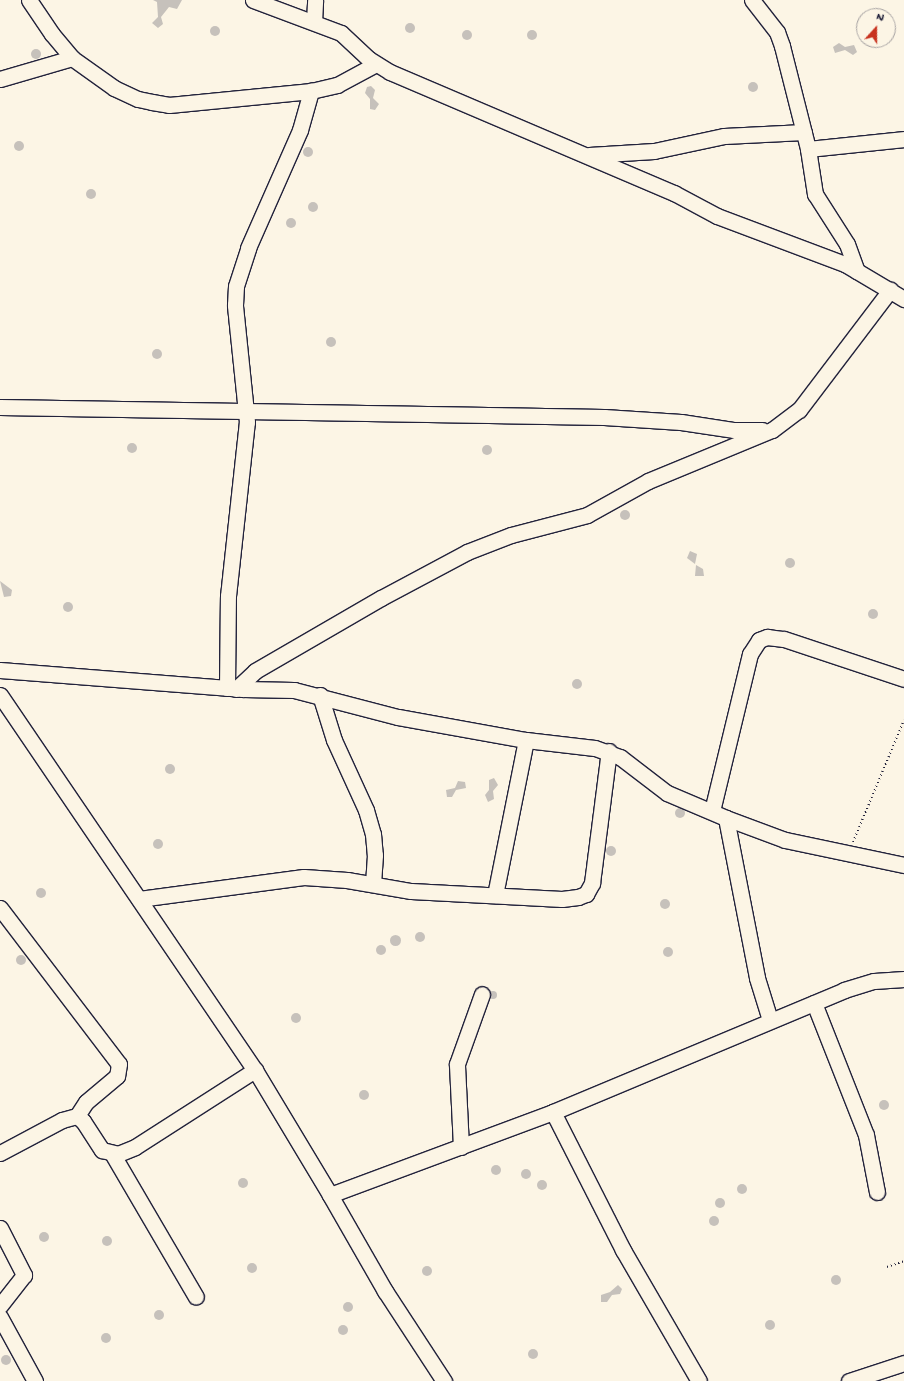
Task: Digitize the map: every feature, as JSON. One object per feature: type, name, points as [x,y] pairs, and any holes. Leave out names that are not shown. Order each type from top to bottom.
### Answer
[{"type":"street","points":[[29,0],[52,34],[72,58],[114,88],[138,99],[169,105],[311,91],[337,85],[376,64]]},
{"type":"street","points":[[253,0],[314,22],[341,34],[376,64],[390,72],[674,193],[717,216],[845,264],[904,299]]},
{"type":"street","points":[[314,0],[314,22]]},
{"type":"street","points":[[752,0],[777,32],[808,149],[815,194],[847,244],[857,271]]},
{"type":"street","points":[[0,79],[72,58]]},
{"type":"street","points":[[232,688],[228,596],[247,413],[234,305],[236,286],[248,248],[300,130],[311,91]]},
{"type":"street","points":[[586,156],[654,151],[724,136],[804,132]]},
{"type":"street","points":[[808,149],[904,139]]},
{"type":"street","points":[[232,688],[255,671],[381,598],[467,552],[512,535],[586,515],[648,481],[772,430],[798,410],[890,290]]},
{"type":"street","points":[[0,407],[247,413],[604,417],[681,422],[734,430],[772,430]]},
{"type":"street","points":[[712,811],[750,654],[759,640],[767,637],[784,639],[904,679]]},
{"type":"street","points":[[0,670],[232,688],[294,690],[320,694],[398,717],[526,740],[609,751],[638,770],[667,794],[712,811],[726,818],[785,840],[904,865]]},
{"type":"street","points":[[0,694],[255,1070],[330,1195],[385,1291],[444,1381]]},
{"type":"street","points":[[320,694],[334,740],[366,810],[373,834],[375,855],[373,884]]},
{"type":"street","points":[[495,895],[526,740]]},
{"type":"street","points":[[139,899],[304,877],[373,884],[411,891],[562,899],[578,897],[586,894],[592,884],[609,751]]},
{"type":"street","points":[[726,818],[757,978],[770,1020]]},
{"type":"street","points":[[0,908],[118,1064],[117,1076],[86,1102],[77,1116],[62,1120],[0,1154]]},
{"type":"street","points":[[330,1195],[553,1112],[844,990],[874,981],[904,979]]},
{"type":"street","points":[[461,1147],[457,1064],[482,994]]},
{"type":"street","points":[[814,1003],[866,1134],[877,1192]]},
{"type":"street","points":[[113,1155],[135,1147],[255,1070]]},
{"type":"street","points":[[553,1112],[623,1250],[699,1381]]},
{"type":"street","points":[[77,1116],[83,1121],[102,1150],[113,1155],[196,1297]]},
{"type":"street","points":[[0,1228],[24,1275],[0,1306]]},
{"type":"street","points":[[0,1317],[35,1381]]},
{"type":"street","points":[[849,1381],[904,1363]]},
{"type":"path","points":[[848,854],[904,720]]},
{"type":"path","points":[[888,1267],[904,1261]]},
{"type":"building","points":[[153,0],[182,0],[177,9],[169,7],[161,17],[163,24],[158,28],[152,23],[158,17],[157,2]]},
{"type":"building","points":[[408,23],[412,23],[414,24],[414,32],[408,33],[405,30],[405,26]]},
{"type":"building","points":[[213,26],[217,26],[219,27],[219,35],[213,36],[210,33],[210,29]]},
{"type":"building","points":[[465,30],[469,30],[471,31],[471,39],[465,40],[462,37],[462,33]]},
{"type":"building","points":[[530,30],[534,30],[536,31],[536,39],[530,40],[527,37],[527,33]]},
{"type":"building","points":[[839,43],[845,47],[854,45],[857,52],[853,55],[845,50],[835,53],[833,47]]},
{"type":"building","points":[[34,49],[38,49],[40,50],[40,58],[34,59],[31,56],[31,52]]},
{"type":"building","points":[[751,82],[755,82],[757,83],[757,91],[751,92],[748,89],[748,85]]},
{"type":"building","points":[[371,86],[375,90],[373,98],[379,104],[375,110],[370,109],[370,99],[365,93],[367,87]]},
{"type":"building","points":[[17,141],[21,141],[23,142],[23,150],[17,151],[14,148],[14,144]]},
{"type":"building","points":[[306,147],[310,147],[312,148],[312,156],[306,157],[303,154],[303,150]]},
{"type":"building","points":[[89,189],[93,189],[95,190],[95,198],[89,199],[86,196],[86,192]]},
{"type":"building","points":[[311,202],[315,202],[317,203],[317,211],[311,212],[308,209],[308,205]]},
{"type":"building","points":[[289,218],[293,218],[295,219],[295,227],[289,228],[286,225],[286,221]]},
{"type":"building","points":[[329,337],[333,337],[335,338],[335,346],[329,347],[326,344],[326,340]]},
{"type":"building","points":[[155,349],[159,349],[161,350],[161,358],[155,359],[152,356],[152,352]]},
{"type":"building","points":[[130,443],[134,443],[136,444],[136,452],[130,453],[127,450],[127,446]]},
{"type":"building","points":[[485,445],[489,445],[491,446],[491,454],[485,455],[482,452],[482,448]]},
{"type":"building","points":[[623,510],[627,510],[629,511],[629,519],[623,520],[620,517],[620,513]]},
{"type":"building","points":[[690,551],[697,554],[695,564],[687,558]]},
{"type":"building","points":[[788,558],[792,558],[794,559],[794,567],[788,568],[785,565],[785,561]]},
{"type":"building","points":[[696,565],[703,569],[704,576],[695,576]]},
{"type":"building","points":[[0,581],[12,590],[11,596],[4,597]]},
{"type":"building","points":[[66,602],[70,602],[72,603],[72,611],[66,612],[63,609],[63,605]]},
{"type":"building","points":[[871,609],[875,609],[877,610],[877,618],[871,619],[868,616],[868,612]]},
{"type":"building","points":[[575,679],[579,679],[581,680],[581,688],[575,689],[572,686],[572,682]]},
{"type":"building","points":[[168,764],[172,764],[174,765],[174,773],[168,774],[165,771],[165,767]]},
{"type":"building","points":[[494,778],[498,785],[493,791],[494,799],[488,802],[485,795],[489,790],[489,780]]},
{"type":"building","points":[[458,781],[465,782],[466,788],[456,790],[452,797],[447,797],[446,790],[455,788]]},
{"type":"building","points":[[678,808],[682,808],[684,809],[684,817],[678,818],[675,815],[675,811]]},
{"type":"building","points":[[156,839],[160,839],[162,840],[162,848],[156,849],[153,846],[153,842]]},
{"type":"building","points":[[609,846],[613,846],[615,847],[615,855],[609,856],[606,853],[606,849]]},
{"type":"building","points":[[39,888],[43,888],[45,889],[45,897],[39,898],[36,895],[36,891]]},
{"type":"building","points":[[663,899],[667,899],[669,900],[669,908],[663,909],[660,906],[660,902]]},
{"type":"building","points":[[418,932],[422,932],[424,933],[424,941],[418,942],[415,939],[415,935]]},
{"type":"building","points":[[393,935],[397,935],[399,936],[399,944],[393,945],[390,942],[390,938]]},
{"type":"building","points":[[379,945],[383,945],[385,946],[385,954],[379,955],[376,952],[376,948]]},
{"type":"building","points":[[666,947],[670,947],[672,948],[672,956],[666,957],[663,954],[663,950]]},
{"type":"building","points":[[19,955],[23,955],[25,956],[25,964],[19,965],[16,962],[16,958]]},
{"type":"building","points":[[491,991],[495,991],[497,995],[495,999],[491,999],[489,997],[489,993]]},
{"type":"building","points":[[294,1013],[298,1013],[300,1014],[300,1022],[294,1023],[291,1020],[291,1016]]},
{"type":"building","points":[[362,1090],[366,1090],[368,1091],[368,1099],[362,1100],[359,1097],[359,1093]]},
{"type":"building","points":[[882,1100],[886,1100],[888,1101],[888,1109],[882,1110],[879,1107],[879,1103]]},
{"type":"building","points":[[494,1165],[498,1165],[500,1166],[500,1174],[494,1175],[491,1172],[491,1168]]},
{"type":"building","points":[[524,1169],[528,1169],[530,1170],[530,1178],[524,1179],[521,1176],[521,1172]]},
{"type":"building","points":[[241,1178],[245,1178],[247,1179],[247,1187],[241,1188],[238,1185],[238,1181]]},
{"type":"building","points":[[540,1180],[544,1180],[546,1181],[546,1189],[540,1190],[537,1187],[537,1183]]},
{"type":"building","points":[[740,1184],[744,1184],[746,1185],[746,1193],[740,1194],[737,1191],[737,1187]]},
{"type":"building","points":[[718,1198],[722,1198],[724,1199],[724,1207],[718,1208],[715,1205],[715,1201]]},
{"type":"building","points":[[712,1216],[716,1216],[718,1217],[718,1225],[712,1226],[709,1223],[709,1219]]},
{"type":"building","points":[[42,1232],[46,1232],[48,1233],[48,1241],[42,1242],[39,1239],[39,1235]]},
{"type":"building","points":[[105,1236],[109,1236],[111,1237],[111,1245],[105,1246],[102,1243],[102,1239]]},
{"type":"building","points":[[250,1263],[254,1263],[256,1264],[256,1272],[250,1273],[247,1270],[247,1266]]},
{"type":"building","points":[[425,1266],[429,1266],[431,1267],[431,1275],[425,1276],[422,1273],[422,1269]]},
{"type":"building","points":[[834,1275],[838,1275],[840,1276],[840,1284],[834,1285],[831,1282],[831,1278]]},
{"type":"building","points":[[618,1285],[622,1289],[620,1294],[612,1295],[607,1302],[601,1302],[601,1295],[610,1292]]},
{"type":"building","points":[[346,1302],[350,1302],[352,1303],[352,1311],[346,1312],[343,1309],[343,1305]]},
{"type":"building","points":[[157,1310],[161,1310],[163,1311],[163,1319],[157,1320],[154,1317],[154,1313]]},
{"type":"building","points":[[768,1320],[772,1320],[774,1321],[774,1329],[768,1330],[765,1327],[765,1323]]},
{"type":"building","points":[[341,1325],[345,1325],[347,1326],[347,1334],[341,1335],[338,1332],[338,1328]]},
{"type":"building","points":[[104,1333],[108,1333],[110,1334],[110,1342],[104,1343],[101,1340],[101,1336]]},
{"type":"building","points":[[531,1349],[535,1349],[537,1350],[537,1358],[531,1359],[528,1356],[528,1352]]},
{"type":"building","points":[[4,1355],[8,1355],[10,1356],[10,1364],[4,1365],[1,1362],[1,1358]]}]
